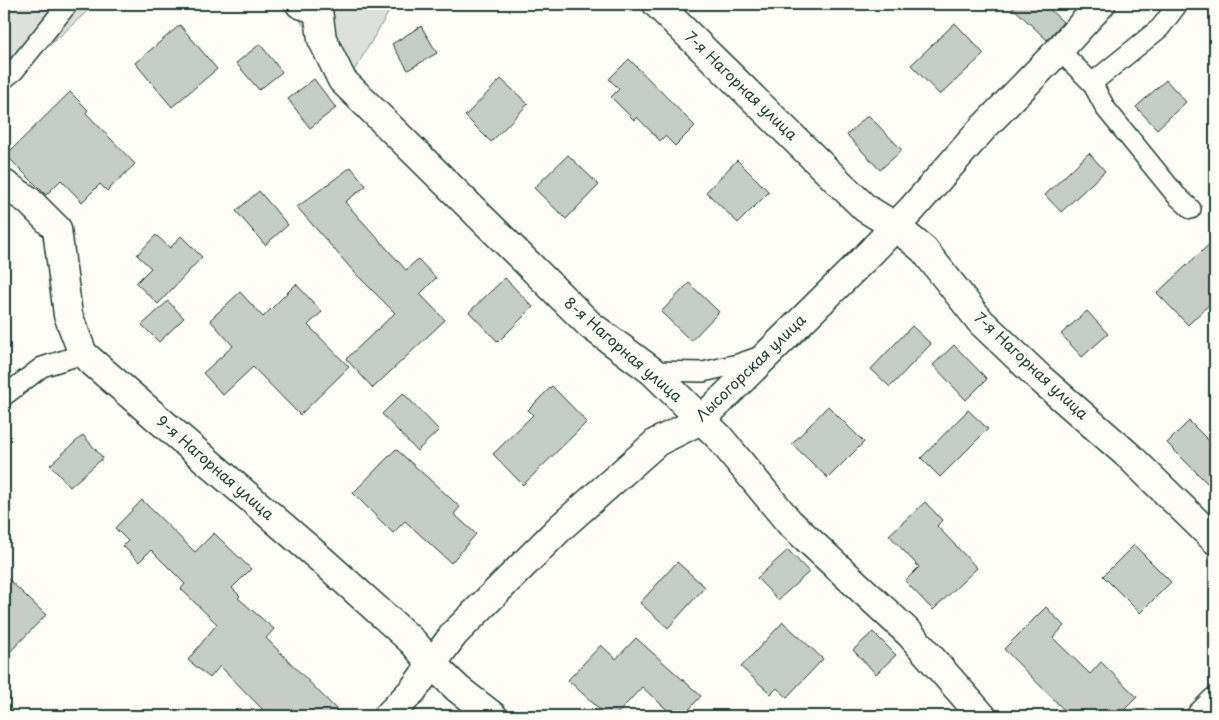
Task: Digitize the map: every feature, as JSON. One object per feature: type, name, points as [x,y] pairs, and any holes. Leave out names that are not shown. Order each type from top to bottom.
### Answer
[{"type":"street","name":"8-я Нагорная улица","points":[[300,4],[318,10],[322,39],[342,80],[590,325],[652,371],[719,437],[789,522],[910,634],[982,716]]},
{"type":"street","name":"7-я Нагорная улица","points":[[657,4],[865,208],[896,227],[924,250],[981,322],[1042,380],[1129,456],[1215,540]]},
{"type":"street","name":"Лысогорская улица","points":[[388,716],[412,690],[454,634],[561,527],[657,442],[701,420],[896,227],[983,128],[1101,4]]},
{"type":"street","name":"9-я Нагорная улица","points":[[4,184],[28,200],[57,228],[68,315],[83,354],[323,560],[413,642],[458,689],[493,716]]},
{"type":"street","points":[[1201,716],[1215,702]]},
{"type":"lane","points":[[4,79],[14,71],[68,4]]},
{"type":"lane","points":[[1092,83],[1160,28],[1178,4]]},
{"type":"lane","points":[[1059,50],[1092,83],[1106,109],[1176,195],[1191,209]]},
{"type":"lane","points":[[4,396],[42,367],[83,354]]},
{"type":"lane","points":[[652,371],[703,372],[738,364],[767,354]]},
{"type":"shaded area","points":[[4,4],[95,4],[4,87]]},
{"type":"shaded area","points":[[277,4],[401,4],[390,10],[352,74],[316,45],[298,17]]},
{"type":"building","points":[[1009,4],[1044,4],[1063,22],[1047,40]]},
{"type":"building","points":[[955,23],[984,54],[940,95],[911,65]]},
{"type":"building","points":[[180,25],[217,69],[172,107],[135,63]]},
{"type":"building","points":[[421,26],[437,53],[408,70],[392,44]]},
{"type":"building","points":[[260,44],[282,72],[259,90],[236,63]]},
{"type":"building","points":[[629,59],[695,126],[675,146],[665,136],[660,141],[637,117],[634,120],[611,97],[619,89],[609,79]]},
{"type":"building","points":[[314,79],[336,108],[310,128],[288,99]]},
{"type":"building","points":[[501,79],[528,104],[491,142],[465,116]]},
{"type":"building","points":[[1166,80],[1186,102],[1157,129],[1136,107]]},
{"type":"building","points":[[70,92],[88,110],[86,113],[135,164],[107,191],[100,184],[82,202],[61,180],[46,195],[6,155]]},
{"type":"building","points":[[868,115],[902,150],[880,170],[847,135]]},
{"type":"building","points":[[1089,153],[1105,171],[1061,212],[1045,195]]},
{"type":"building","points":[[568,155],[599,185],[566,219],[534,188]]},
{"type":"building","points":[[737,160],[769,192],[738,223],[706,192]]},
{"type":"building","points":[[351,167],[366,186],[345,202],[406,270],[418,259],[436,278],[420,294],[445,320],[373,388],[346,359],[395,313],[355,273],[297,207]]},
{"type":"building","points":[[259,191],[288,225],[265,245],[236,211]]},
{"type":"building","points":[[156,235],[170,248],[181,236],[202,257],[158,304],[136,283],[151,268],[137,255]]},
{"type":"building","points":[[1215,239],[1215,299],[1188,325],[1157,293]]},
{"type":"building","points":[[505,278],[533,307],[498,342],[469,312]]},
{"type":"building","points":[[689,283],[719,312],[691,341],[661,312]]},
{"type":"building","points":[[296,284],[322,312],[308,325],[349,367],[300,415],[253,367],[223,395],[203,373],[233,346],[210,320],[240,292],[263,317]]},
{"type":"building","points":[[168,301],[184,318],[159,342],[142,325]]},
{"type":"building","points":[[1087,311],[1108,334],[1082,357],[1061,334]]},
{"type":"building","points":[[912,326],[931,344],[890,387],[871,369]]},
{"type":"building","points":[[954,345],[987,379],[966,400],[933,365]]},
{"type":"building","points":[[552,386],[587,422],[523,485],[493,454],[533,415],[528,410]]},
{"type":"building","points":[[403,393],[439,430],[417,451],[382,414]]},
{"type":"building","points":[[828,406],[864,442],[828,478],[792,444]]},
{"type":"building","points":[[968,410],[988,429],[940,477],[921,458]]},
{"type":"building","points":[[1189,421],[1215,447],[1215,491],[1167,443]]},
{"type":"building","points":[[83,435],[103,458],[70,487],[50,465]]},
{"type":"building","points":[[396,449],[460,507],[454,514],[476,534],[451,563],[405,521],[393,533],[353,493]]},
{"type":"building","points":[[142,500],[195,552],[214,533],[251,569],[232,588],[240,596],[238,598],[274,629],[266,638],[343,716],[269,716],[220,666],[210,678],[188,660],[217,624],[181,589],[185,584],[151,550],[139,562],[123,546],[128,541],[115,528]]},
{"type":"building","points":[[925,502],[942,520],[937,526],[977,568],[933,610],[905,581],[919,567],[889,535]]},
{"type":"building","points":[[1134,545],[1171,582],[1140,613],[1103,576]]},
{"type":"building","points":[[788,550],[809,572],[778,600],[757,578]]},
{"type":"building","points":[[677,562],[705,587],[668,628],[640,603]]},
{"type":"building","points":[[4,575],[46,615],[4,658]]},
{"type":"building","points":[[1046,607],[1064,626],[1053,638],[1090,674],[1101,662],[1137,697],[1118,716],[1070,716],[1004,649]]},
{"type":"building","points":[[783,622],[823,659],[787,697],[777,688],[771,694],[741,667]]},
{"type":"building","points":[[873,632],[896,655],[876,674],[853,650]]},
{"type":"building","points":[[636,638],[701,696],[683,716],[674,716],[642,687],[615,716],[607,716],[568,680],[601,645],[616,659]]}]
